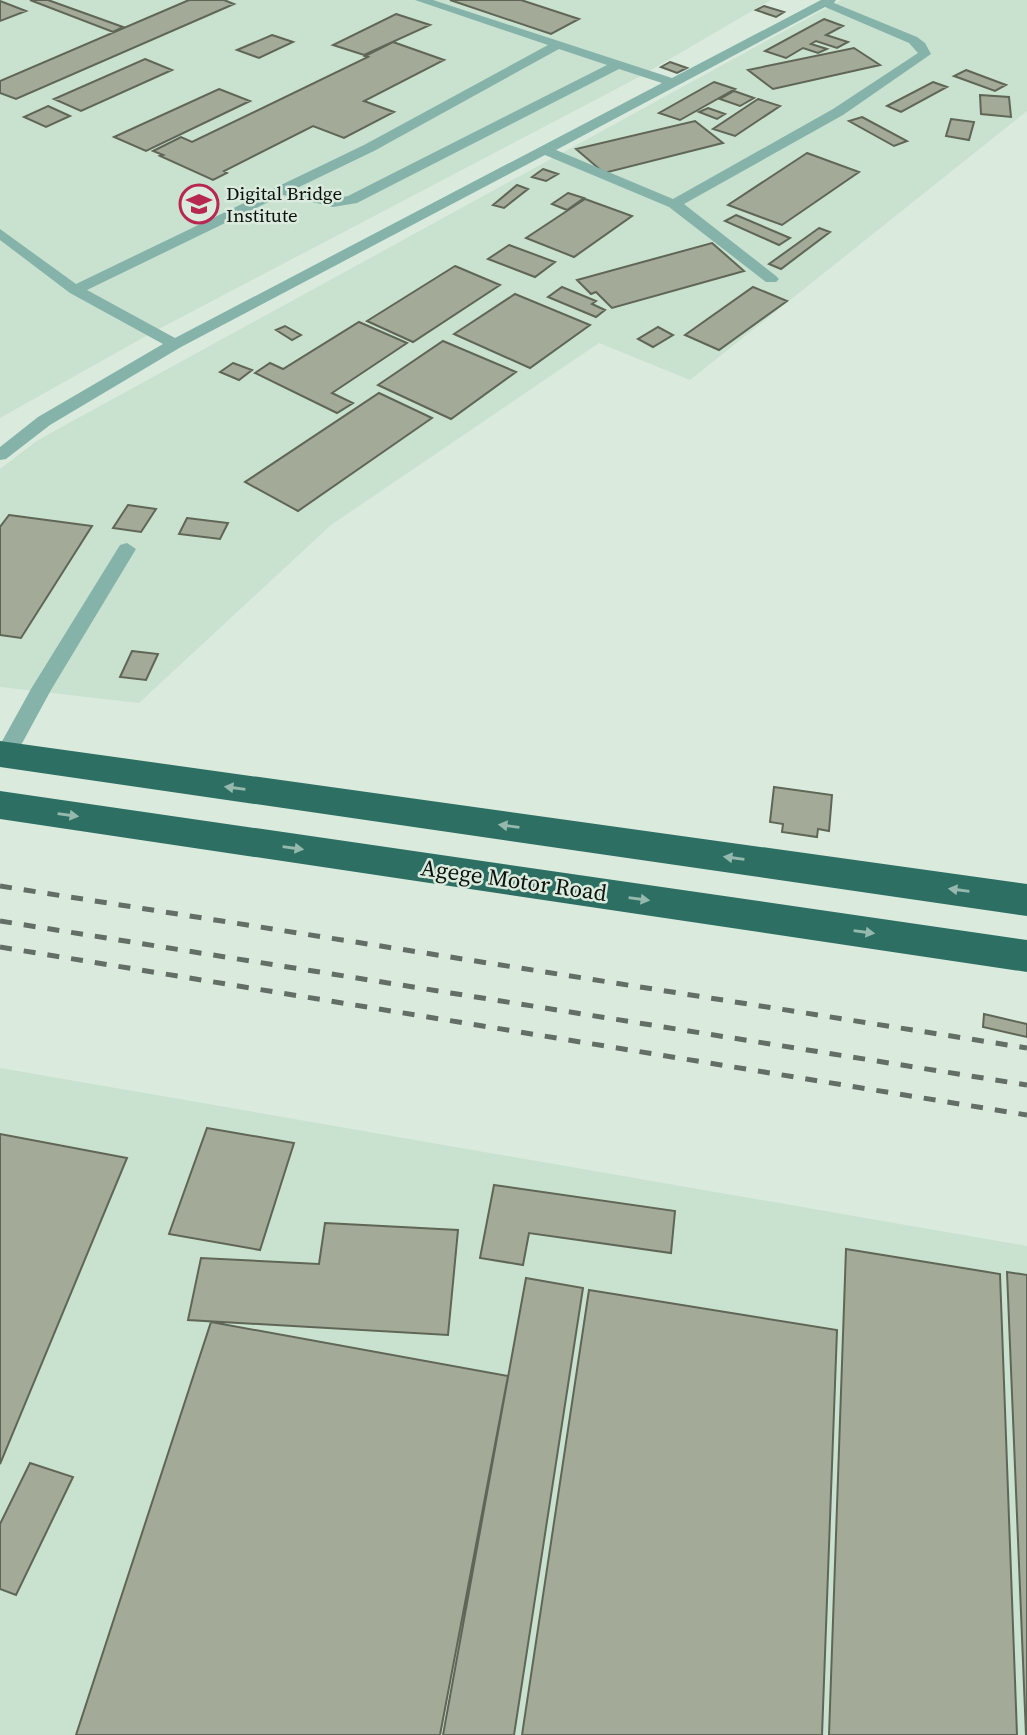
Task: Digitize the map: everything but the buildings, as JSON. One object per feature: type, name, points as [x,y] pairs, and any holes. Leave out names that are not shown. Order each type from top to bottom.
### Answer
[{"type":"highway","points":[[2,755],[1027,900]]},
{"type":"highway","name":"Agege Motor Road","points":[[0,805],[1027,956]]},
{"type":"lane","points":[[421,0],[672,82]]},
{"type":"lane","points":[[674,204],[838,112],[925,54],[921,46],[913,40],[822,4],[796,4]]},
{"type":"lane","points":[[0,455],[44,421],[174,344],[822,4]]},
{"type":"lane","points":[[75,290],[369,148],[559,44]]},
{"type":"lane","points":[[284,191],[333,203],[352,200],[618,64]]},
{"type":"lane","points":[[545,149],[674,204],[771,279]]},
{"type":"lane","points":[[0,233],[75,290],[174,344]]},
{"type":"lane","points":[[2,755],[127,550]]},
{"type":"shaded area","name":"Digital Bridge Institute","points":[[0,0],[771,0],[639,77],[155,331],[0,418]]},
{"type":"shaded area","points":[[841,0],[1027,0],[1027,111],[690,380],[599,343],[331,525],[139,703],[0,687],[0,469],[38,440]]},
{"type":"shaded area","points":[[0,1068],[1027,1246],[1027,1735],[0,1735]]},
{"type":"railway","points":[[0,886],[1027,1048]]},
{"type":"railway","points":[[0,921],[1027,1085]]},
{"type":"railway","points":[[0,947],[1027,1115]]},
{"type":"place","name":"Digital Bridge Institute","points":[[199,204]]}]
